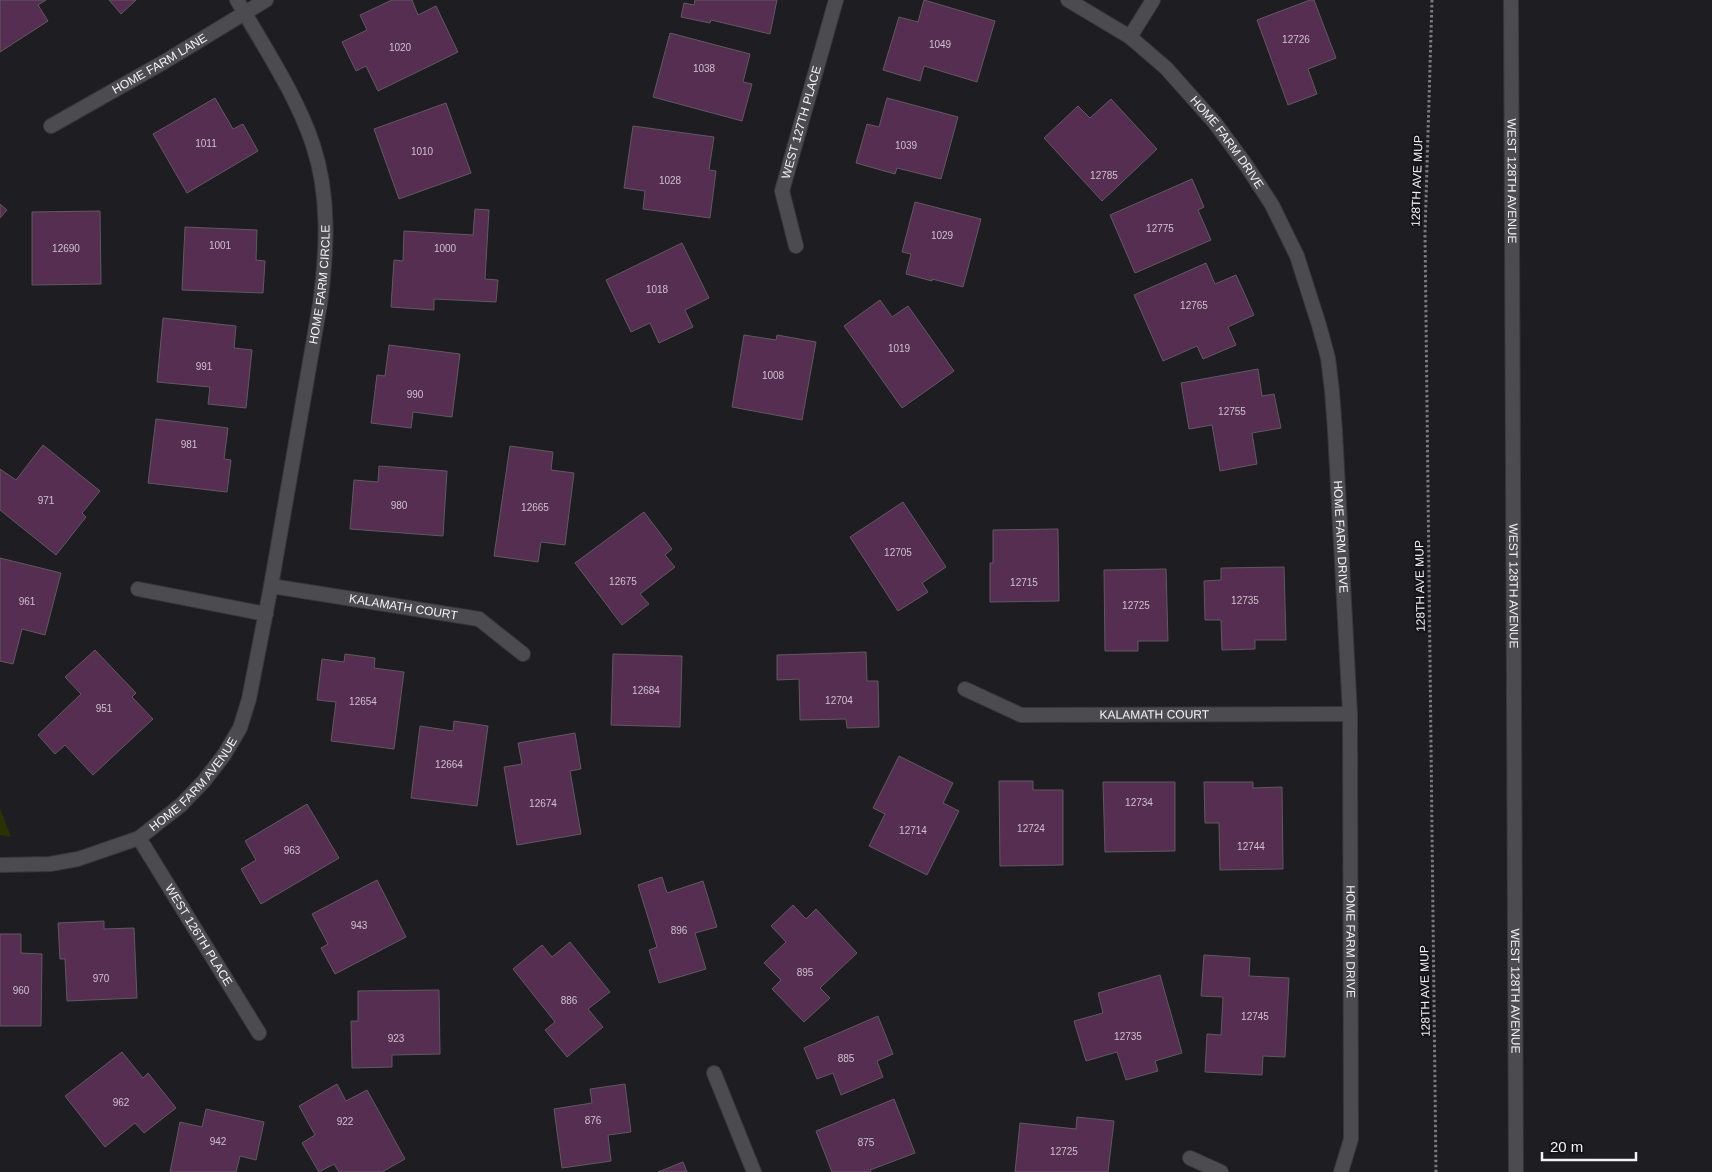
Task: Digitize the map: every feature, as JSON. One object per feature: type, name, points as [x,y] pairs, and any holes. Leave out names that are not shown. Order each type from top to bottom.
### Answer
[{"type":"street","name":"HOME FARM CIRCLE","points":[[237,0],[298,106],[313,146],[322,183],[326,221],[320,304],[271,586]]},
{"type":"street","name":"HOME FARM LANE","points":[[51,126],[164,62],[266,0]]},
{"type":"street","name":"WEST 127TH PLACE","points":[[796,246],[782,191],[836,0]]},
{"type":"street","name":"HOME FARM DRIVE","points":[[1068,0],[1130,37],[1166,68],[1215,123],[1246,165],[1272,205],[1297,256],[1320,325],[1328,358],[1332,391],[1350,714],[1351,1139],[1341,1172]]},
{"type":"street","points":[[1130,37],[1153,0]]},
{"type":"street","name":"WEST 128TH AVENUE","points":[[1511,0],[1516,1172]]},
{"type":"street","name":"HOME FARM AVENUE","points":[[0,865],[50,864],[78,859],[139,838],[181,805],[204,781],[224,755],[240,728],[249,699],[271,586]]},
{"type":"street","name":"KALAMATH COURT","points":[[271,586],[478,619],[523,654]]},
{"type":"street","points":[[138,589],[266,614]]},
{"type":"street","name":"KALAMATH COURT","points":[[965,689],[1021,716],[1350,714]]},
{"type":"street","name":"WEST 126TH PLACE","points":[[139,838],[259,1033]]},
{"type":"street","points":[[714,1073],[754,1172]]},
{"type":"street","points":[[1190,1158],[1221,1172]]},
{"type":"path","name":"128TH AVE MUP","points":[[1432,0],[1425,233],[1436,1172]]},
{"type":"green space","points":[[0,808],[11,837],[0,835]]},
{"type":"building","points":[[0,0],[46,0],[38,5],[48,21],[0,52]]},
{"type":"building","points":[[109,0],[136,0],[121,14]]},
{"type":"building","points":[[392,0],[412,0],[418,15],[436,6],[458,52],[378,91],[366,66],[356,71],[342,42],[367,30],[360,15]]},
{"type":"building","points":[[695,0],[777,0],[770,34],[711,20],[710,23],[681,17],[684,3],[694,5]]},
{"type":"building","points":[[924,0],[995,21],[977,82],[924,66],[920,81],[883,70],[899,17],[918,22]]},
{"type":"building","points":[[1314,0],[1336,58],[1308,69],[1317,94],[1288,105],[1257,20]]},
{"type":"building","points":[[670,33],[750,54],[743,82],[752,84],[742,121],[653,97]]},
{"type":"building","points":[[215,98],[233,129],[243,124],[258,151],[187,193],[153,134]]},
{"type":"building","points":[[887,98],[958,117],[941,179],[897,168],[895,174],[856,163],[867,124],[879,127]]},
{"type":"building","points":[[1111,99],[1157,149],[1102,201],[1044,138],[1078,106],[1090,118]]},
{"type":"building","points":[[446,103],[471,173],[399,199],[374,129]]},
{"type":"building","points":[[633,126],[714,137],[709,170],[716,171],[710,218],[643,209],[645,191],[624,188]]},
{"type":"building","points":[[1192,179],[1204,207],[1198,210],[1211,240],[1135,273],[1110,215]]},
{"type":"building","points":[[915,202],[981,219],[963,287],[906,274],[911,254],[902,252]]},
{"type":"building","points":[[0,204],[7,210],[0,218]]},
{"type":"building","points":[[475,209],[489,210],[485,279],[498,280],[496,302],[434,299],[434,310],[391,307],[394,260],[403,261],[404,231],[473,235]]},
{"type":"building","points":[[100,211],[101,284],[32,285],[32,212]]},
{"type":"building","points":[[185,227],[257,230],[256,260],[265,261],[263,293],[182,290]]},
{"type":"building","points":[[682,243],[709,298],[685,310],[693,327],[659,343],[650,323],[631,332],[606,280]]},
{"type":"building","points":[[1206,263],[1215,284],[1236,275],[1254,315],[1228,327],[1236,345],[1203,359],[1197,346],[1163,361],[1134,295]]},
{"type":"building","points":[[880,300],[892,317],[908,306],[954,371],[902,408],[844,326]]},
{"type":"building","points":[[163,318],[236,326],[234,348],[252,350],[246,408],[208,404],[210,387],[157,382]]},
{"type":"building","points":[[744,335],[776,340],[777,335],[816,342],[802,420],[732,407]]},
{"type":"building","points":[[389,345],[460,354],[452,417],[413,412],[411,428],[371,423],[377,375],[385,376]]},
{"type":"building","points":[[1258,369],[1262,396],[1274,394],[1281,428],[1252,433],[1257,464],[1220,471],[1212,425],[1189,429],[1181,383]]},
{"type":"building","points":[[156,419],[228,428],[224,459],[231,460],[227,492],[148,483]]},
{"type":"building","points":[[43,445],[100,491],[82,513],[86,517],[56,555],[0,510],[0,469],[16,480]]},
{"type":"building","points":[[510,446],[553,452],[551,470],[574,473],[565,545],[541,542],[538,562],[494,556]]},
{"type":"building","points":[[379,466],[447,471],[443,536],[350,529],[354,480],[378,482]]},
{"type":"building","points":[[903,502],[946,567],[922,583],[928,592],[898,611],[850,537]]},
{"type":"building","points":[[644,512],[672,549],[665,555],[675,567],[640,594],[649,604],[622,625],[575,563]]},
{"type":"building","points":[[1058,529],[1059,601],[990,602],[990,563],[993,563],[993,530]]},
{"type":"building","points":[[0,558],[61,573],[45,635],[22,629],[13,664],[0,661]]},
{"type":"building","points":[[1284,567],[1286,640],[1255,640],[1255,649],[1222,650],[1221,620],[1205,620],[1204,581],[1221,580],[1221,568]]},
{"type":"building","points":[[1166,569],[1168,641],[1138,641],[1138,651],[1105,651],[1104,570]]},
{"type":"building","points":[[95,650],[136,693],[132,697],[153,719],[93,775],[65,745],[55,754],[38,735],[81,694],[65,677]]},
{"type":"building","points":[[866,652],[867,681],[878,681],[879,727],[847,728],[846,719],[800,720],[799,679],[777,680],[777,655]]},
{"type":"building","points":[[345,654],[375,658],[374,668],[404,672],[394,749],[331,741],[336,702],[317,700],[322,659],[344,662]]},
{"type":"building","points":[[613,654],[682,656],[680,727],[611,725]]},
{"type":"building","points":[[454,721],[488,726],[477,806],[411,798],[420,726],[453,731]]},
{"type":"building","points":[[575,733],[581,769],[570,771],[581,834],[517,845],[504,767],[522,764],[518,743]]},
{"type":"building","points":[[899,756],[953,783],[943,803],[959,811],[927,875],[869,846],[885,814],[873,808]]},
{"type":"building","points":[[999,781],[1033,781],[1033,790],[1063,790],[1063,865],[1000,866]]},
{"type":"building","points":[[1103,782],[1175,782],[1175,851],[1105,852]]},
{"type":"building","points":[[1204,782],[1253,782],[1253,788],[1282,787],[1283,869],[1220,870],[1219,823],[1205,823]]},
{"type":"building","points":[[307,804],[339,858],[261,904],[241,869],[256,860],[245,841]]},
{"type":"building","points":[[662,877],[667,893],[703,881],[717,927],[695,933],[706,969],[659,983],[649,950],[657,947],[638,885]]},
{"type":"building","points":[[377,880],[406,937],[335,974],[321,948],[328,944],[312,914]]},
{"type":"building","points":[[793,905],[806,919],[816,909],[857,953],[820,988],[830,998],[804,1022],[772,989],[781,980],[764,963],[786,942],[771,926]]},
{"type":"building","points":[[104,921],[104,929],[134,928],[137,998],[67,1001],[65,959],[60,959],[58,923]]},
{"type":"building","points":[[0,934],[21,934],[21,953],[42,954],[41,1026],[0,1026]]},
{"type":"building","points":[[570,942],[610,992],[588,1009],[603,1027],[567,1057],[545,1030],[555,1022],[513,969],[542,945],[552,957]]},
{"type":"building","points":[[1204,955],[1250,958],[1249,976],[1289,978],[1285,1057],[1263,1056],[1262,1075],[1205,1072],[1207,1034],[1221,1035],[1223,997],[1201,996]]},
{"type":"building","points":[[1160,975],[1182,1053],[1155,1061],[1158,1071],[1126,1080],[1117,1052],[1086,1061],[1074,1021],[1103,1013],[1098,993]]},
{"type":"building","points":[[439,990],[440,1054],[392,1055],[392,1067],[352,1068],[351,1021],[358,1021],[358,991]]},
{"type":"building","points":[[878,1016],[893,1054],[877,1061],[883,1077],[841,1095],[833,1073],[817,1079],[804,1048]]},
{"type":"building","points":[[122,1052],[143,1078],[148,1073],[176,1108],[144,1133],[135,1123],[105,1147],[65,1096]]},
{"type":"building","points":[[337,1084],[346,1101],[367,1090],[405,1159],[382,1172],[339,1172],[334,1164],[319,1172],[302,1143],[315,1135],[299,1106]]},
{"type":"building","points":[[625,1084],[631,1132],[608,1135],[611,1161],[562,1168],[554,1109],[592,1103],[590,1089]]},
{"type":"building","points":[[894,1099],[915,1153],[870,1170],[871,1172],[832,1172],[816,1131]]},
{"type":"building","points":[[206,1109],[264,1122],[256,1160],[240,1156],[236,1172],[170,1172],[180,1122],[202,1127]]},
{"type":"building","points":[[1077,1117],[1114,1121],[1108,1172],[1015,1172],[1020,1123],[1076,1129]]},
{"type":"building","points":[[683,1162],[687,1172],[658,1172]]}]
